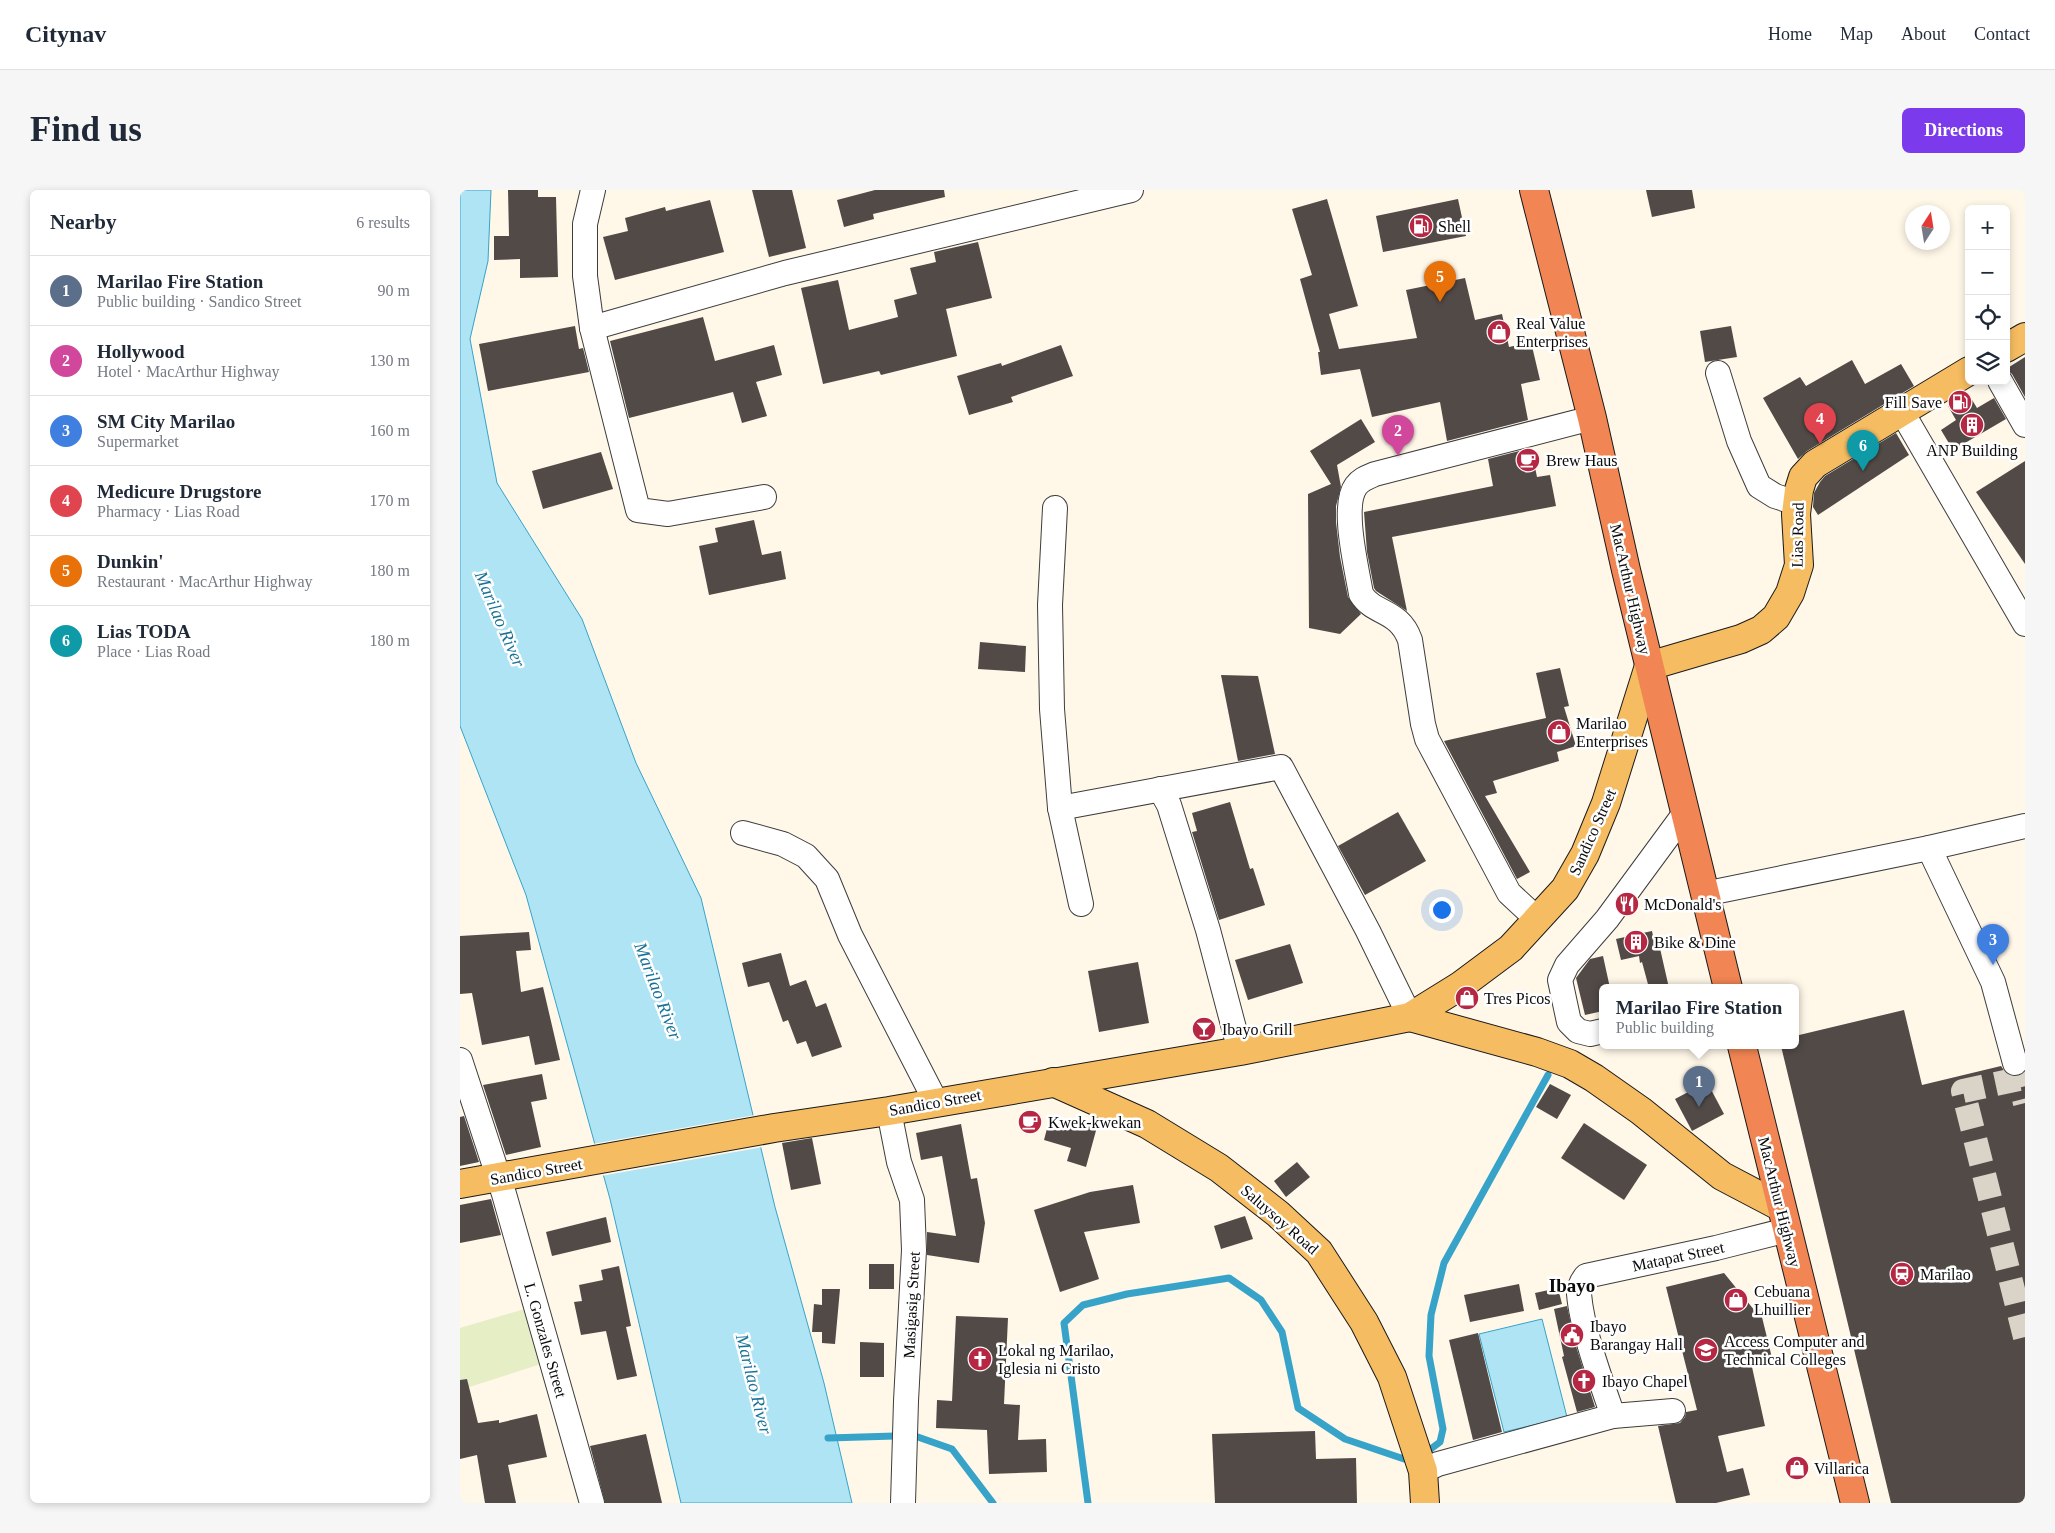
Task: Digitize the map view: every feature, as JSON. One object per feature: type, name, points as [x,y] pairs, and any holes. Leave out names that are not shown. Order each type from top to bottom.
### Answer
[{"type":"highway","name":"MacArthur Highway","points":[[1534,190],[1592,418],[1648,666],[1727,984]]},
{"type":"highway","name":"MacArthur Highway","points":[[1743,1049],[1784,1218],[1849,1502]]},
{"type":"main road","points":[[2010,346],[2025,337]]},
{"type":"main road","name":"Lias Road","points":[[1648,666],[1741,639],[1762,630],[1776,618],[1790,592],[1799,565],[1796,503],[1803,477],[1815,464],[1965,373]]},
{"type":"main road","name":"Sandico Street","points":[[460,1184],[498,1179],[774,1128],[889,1111],[1240,1051],[1410,1017],[1460,986],[1511,948],[1565,889],[1597,829],[1616,775],[1648,666]]},
{"type":"main road","name":"Sandico Street","points":[[1410,1017],[1537,1052],[1570,1064],[1594,1078],[1641,1111],[1722,1176],[1784,1218]]},
{"type":"main road","name":"Saluysoy Road","points":[[1053,1082],[1147,1124],[1219,1168],[1278,1214],[1319,1252],[1364,1322],[1392,1376],[1423,1471],[1425,1503]]},
{"type":"street","points":[[593,190],[585,224],[585,276],[592,328],[638,510],[668,514],[764,497]]},
{"type":"street","points":[[592,328],[785,273],[1131,190]]},
{"type":"street","points":[[1718,373],[1739,441],[1759,486],[1775,496],[1796,503]]},
{"type":"street","points":[[2002,385],[2025,425]]},
{"type":"street","points":[[1902,412],[2025,624]]},
{"type":"street","points":[[1537,919],[1509,893],[1427,739],[1407,630],[1394,616],[1372,605],[1361,594],[1350,526],[1349,501],[1356,486],[1364,478],[1375,474],[1592,418]]},
{"type":"street","points":[[1055,508],[1050,624],[1052,709],[1060,808],[1081,904]]},
{"type":"street","points":[[1060,808],[1281,767],[1368,931],[1410,1017]]},
{"type":"street","points":[[1160,789],[1169,805],[1208,930],[1240,1051]]},
{"type":"street","points":[[1599,1032],[1590,1034],[1578,1031],[1569,1022],[1560,980],[1567,964],[1607,919],[1685,813]]},
{"type":"street","points":[[1704,894],[1929,848],[2025,826]]},
{"type":"street","points":[[743,833],[783,844],[806,856],[827,879],[850,935],[936,1102]]},
{"type":"street","points":[[1929,848],[2017,1036],[2015,1062]]},
{"type":"street","name":"L. Gonzales Street","points":[[460,1060],[507,1203],[592,1503]]},
{"type":"street","name":"Masigasig Street","points":[[889,1111],[899,1162],[912,1200],[914,1250],[906,1401],[904,1503]]},
{"type":"street","name":"Matapat Street","points":[[1613,1416],[1589,1338],[1579,1292],[1581,1282],[1586,1276],[1716,1248],[1784,1218]]},
{"type":"street","points":[[1423,1471],[1438,1464],[1613,1416],[1673,1411]]},
{"type":"green space","points":[[528,1308],[544,1363],[460,1390],[460,1328]]},
{"type":"water","name":"Marilao River","points":[[460,190],[491,190],[488,261],[470,339],[497,483],[582,619],[636,763],[701,898],[775,1207],[824,1383],[852,1503],[681,1503],[610,1199],[526,895],[460,726]]},
{"type":"water","points":[[1542,1319],[1567,1417],[1504,1432],[1479,1334]]},
{"type":"pier","points":[[755,1115],[763,1147],[601,1176],[592,1144]]},
{"type":"building","points":[[508,190],[538,190],[538,197],[556,197],[558,277],[520,278],[520,259],[494,260],[494,236],[509,236]]},
{"type":"building","points":[[752,190],[792,190],[806,248],[769,257]]},
{"type":"building","points":[[875,190],[944,190],[945,197],[873,214],[874,219],[844,227],[837,200]]},
{"type":"building","points":[[1646,190],[1692,190],[1695,208],[1652,217]]},
{"type":"building","points":[[1327,199],[1358,306],[1329,314],[1339,349],[1417,338],[1406,290],[1465,278],[1475,320],[1502,314],[1509,347],[1531,342],[1540,380],[1521,384],[1528,420],[1447,441],[1440,402],[1372,417],[1360,369],[1321,375],[1318,352],[1320,352],[1300,279],[1312,275],[1292,209]]},
{"type":"building","name":"Shell","points":[[1458,199],[1466,236],[1383,252],[1376,216]]},
{"type":"building","points":[[710,200],[724,252],[615,280],[603,237],[628,231],[625,218],[665,207],[666,211]]},
{"type":"building","points":[[978,242],[992,298],[946,309],[957,356],[881,375],[879,371],[823,384],[801,288],[838,280],[849,330],[898,317],[894,300],[917,294],[910,268],[936,262],[934,252]]},
{"type":"building","points":[[703,317],[715,361],[774,345],[782,375],[756,382],[767,416],[742,423],[733,392],[629,418],[610,341]]},
{"type":"building","points":[[575,326],[579,349],[583,348],[589,372],[488,391],[479,344]]},
{"type":"building","points":[[1731,326],[1737,357],[1705,362],[1700,331]]},
{"type":"building","points":[[1061,345],[1073,376],[1011,397],[1013,402],[969,415],[957,376],[1001,363],[1002,366]]},
{"type":"building","points":[[2025,357],[2025,397],[2010,372],[2010,366]]},
{"type":"building","points":[[1852,360],[1865,384],[1901,364],[1914,386],[1807,451],[1798,459],[1763,398],[1800,377],[1806,386]]},
{"type":"building","name":"ANP Building","points":[[1968,393],[1977,408],[1994,398],[2006,419],[1953,450],[1941,430],[1956,420],[1948,406]]},
{"type":"building","points":[[1361,419],[1375,442],[1337,465],[1341,487],[1336,506],[1340,557],[1348,597],[1361,614],[1340,634],[1309,628],[1308,494],[1331,484],[1310,451]]},
{"type":"building","points":[[1896,433],[1909,455],[1818,515],[1813,507],[1814,493],[1825,476]]},
{"type":"building","points":[[1531,448],[1537,477],[1550,475],[1556,506],[1392,537],[1407,611],[1376,591],[1367,552],[1364,512],[1493,486],[1488,459]]},
{"type":"building","points":[[601,452],[613,489],[543,509],[532,471]]},
{"type":"building","points":[[2025,461],[2025,564],[1976,492]]},
{"type":"building","points":[[754,520],[762,555],[781,551],[786,579],[709,595],[699,546],[718,542],[715,528]]},
{"type":"building","points":[[980,642],[1026,646],[1025,672],[978,669]]},
{"type":"building","points":[[1560,668],[1569,706],[1564,707],[1576,746],[1557,752],[1559,761],[1493,781],[1497,793],[1485,796],[1530,872],[1517,879],[1444,741],[1546,718],[1536,673]]},
{"type":"building","points":[[1221,675],[1258,676],[1275,754],[1238,761]]},
{"type":"building","points":[[1230,802],[1250,869],[1253,868],[1265,905],[1219,920],[1192,832],[1197,831],[1192,813]]},
{"type":"building","points":[[1398,812],[1426,861],[1365,895],[1338,846]]},
{"type":"building","points":[[1652,931],[1655,945],[1659,944],[1668,984],[1648,984],[1639,956],[1621,960],[1616,939]]},
{"type":"building","points":[[529,932],[531,950],[516,951],[521,992],[543,987],[560,1060],[535,1065],[529,1036],[482,1045],[472,993],[460,994],[460,936]]},
{"type":"building","points":[[1290,944],[1303,983],[1248,1000],[1235,960]]},
{"type":"building","points":[[781,953],[790,986],[806,980],[816,1007],[826,1003],[842,1047],[812,1057],[806,1041],[797,1044],[788,1020],[783,1022],[769,982],[748,987],[742,963]]},
{"type":"building","points":[[1603,956],[1609,984],[1599,984],[1599,1012],[1585,1015],[1576,978],[1590,959]]},
{"type":"building","points":[[1138,962],[1149,1023],[1099,1032],[1088,971]]},
{"type":"building","name":"Marilao","points":[[1904,1010],[1922,1085],[2001,1066],[2011,1076],[2018,1076],[2025,1072],[2025,1503],[1891,1503],[1782,1049],[1799,1049],[1799,1035]]},
{"type":"building","points":[[542,1074],[547,1099],[531,1102],[541,1147],[506,1155],[483,1085]]},
{"type":"building","points":[[1707,1082],[1724,1114],[1692,1131],[1675,1099]]},
{"type":"building","points":[[1550,1084],[1571,1095],[1557,1119],[1536,1107]]},
{"type":"building","points":[[464,1116],[479,1162],[460,1166],[460,1117]]},
{"type":"building","points":[[1049,1121],[1077,1128],[1078,1122],[1097,1127],[1086,1167],[1067,1161],[1071,1148],[1044,1140]]},
{"type":"building","points":[[1584,1123],[1647,1165],[1624,1200],[1561,1158]]},
{"type":"building","points":[[961,1124],[971,1179],[977,1178],[985,1223],[979,1263],[927,1255],[927,1232],[956,1236],[942,1156],[921,1160],[916,1133]]},
{"type":"building","points":[[812,1138],[821,1184],[791,1190],[782,1143]]},
{"type":"building","points":[[1297,1162],[1310,1177],[1286,1197],[1274,1181]]},
{"type":"building","points":[[1133,1185],[1140,1223],[1084,1232],[1099,1279],[1060,1292],[1034,1210],[1090,1192]]},
{"type":"building","points":[[491,1199],[501,1235],[460,1243],[460,1205]]},
{"type":"building","points":[[1245,1216],[1253,1239],[1221,1249],[1214,1226]]},
{"type":"building","points":[[606,1217],[611,1242],[552,1256],[546,1232]]},
{"type":"building","points":[[869,1264],[894,1264],[894,1289],[869,1289]]},
{"type":"building","points":[[619,1266],[631,1326],[626,1327],[637,1376],[617,1380],[606,1331],[581,1335],[574,1302],[582,1301],[579,1285],[603,1280],[601,1270]]},
{"type":"building","points":[[1724,1273],[1755,1311],[1760,1309],[1773,1362],[1752,1367],[1765,1426],[1718,1436],[1727,1472],[1743,1468],[1750,1495],[1716,1503],[1676,1503],[1658,1426],[1680,1423],[1685,1417],[1686,1412],[1697,1410],[1666,1287]]},
{"type":"building","points":[[1519,1284],[1524,1311],[1470,1322],[1464,1295]]},
{"type":"building","points":[[1558,1288],[1562,1304],[1539,1310],[1535,1293]]},
{"type":"building","points":[[822,1289],[840,1289],[835,1344],[822,1343],[822,1332],[812,1332],[814,1304],[822,1305]]},
{"type":"building","points":[[1567,1306],[1575,1343],[1595,1407],[1577,1412],[1562,1357],[1564,1356],[1554,1309]]},
{"type":"building","name":"Lokal ng Marilao, Iglesia ni Cristo","points":[[956,1316],[1008,1318],[1004,1404],[1020,1405],[1018,1440],[1046,1439],[1047,1472],[989,1474],[987,1430],[936,1428],[937,1400],[952,1401]]},
{"type":"building","points":[[1478,1333],[1502,1432],[1473,1440],[1449,1340]]},
{"type":"building","points":[[860,1342],[884,1343],[884,1377],[860,1377]]},
{"type":"building","points":[[467,1379],[478,1423],[499,1420],[499,1423],[537,1414],[547,1457],[508,1465],[516,1503],[485,1503],[477,1455],[460,1459],[460,1380]]},
{"type":"building","points":[[1315,1431],[1316,1459],[1356,1458],[1357,1503],[1215,1503],[1212,1434]]},
{"type":"building","points":[[646,1434],[662,1503],[605,1503],[590,1446]]},
{"type":"waterway","points":[[1428,1451],[1440,1442],[1443,1429],[1429,1356],[1431,1315],[1444,1263],[1548,1075]]},
{"type":"waterway","points":[[1088,1503],[1064,1323],[1083,1305],[1127,1294],[1229,1278],[1261,1300],[1282,1332],[1298,1408],[1345,1439],[1404,1459]]},
{"type":"waterway","points":[[828,1438],[895,1436]]},
{"type":"waterway","points":[[915,1436],[952,1449],[993,1503]]},
{"type":"tunnel","points":[[2015,1064],[2025,1103]]},
{"type":"tunnel","points":[[2019,1079],[1963,1091],[2025,1337]]},
{"type":"place","name":"Shell","points":[[1421,226]]},
{"type":"place","name":"Dunkin'","points":[[1440,302]]},
{"type":"place","name":"Real Value Enterprises","points":[[1499,332]]},
{"type":"place","name":"Fill Save","points":[[1960,402]]},
{"type":"place","name":"ANP Building","points":[[1972,425]]},
{"type":"place","name":"Medicure Drugstore","points":[[1820,444]]},
{"type":"place","name":"Hollywood","points":[[1398,456]]},
{"type":"place","name":"Brew Haus","points":[[1528,460]]},
{"type":"place","name":"Lias TODA","points":[[1863,471]]},
{"type":"place","name":"Marilao Enterprises","points":[[1559,732]]},
{"type":"place","name":"McDonald's","points":[[1627,904]]},
{"type":"place","name":"Bike & Dine","points":[[1636,942]]},
{"type":"place","name":"SM City Marilao","points":[[1993,965]]},
{"type":"place","name":"Tres Picos","points":[[1467,998]]},
{"type":"place","name":"Ibayo Grill","points":[[1204,1029]]},
{"type":"place","name":"Marilao Fire Station","points":[[1699,1107]]},
{"type":"place","name":"Kwek-kwekan","points":[[1030,1122]]},
{"type":"place","name":"Marilao","points":[[1902,1274]]},
{"type":"place","name":"Cebuana Lhuillier","points":[[1736,1300]]},
{"type":"place","name":"Ibayo Barangay Hall","points":[[1572,1335]]},
{"type":"place","name":"Access Computer and Technical Colleges","points":[[1706,1350]]},
{"type":"place","name":"Lokal ng Marilao, Iglesia ni Cristo","points":[[980,1359]]},
{"type":"place","name":"Ibayo Chapel","points":[[1584,1381]]},
{"type":"place","name":"Villarica","points":[[1797,1468]]},
{"type":"district","name":"Ibayo","points":[[1572,1285]]}]
